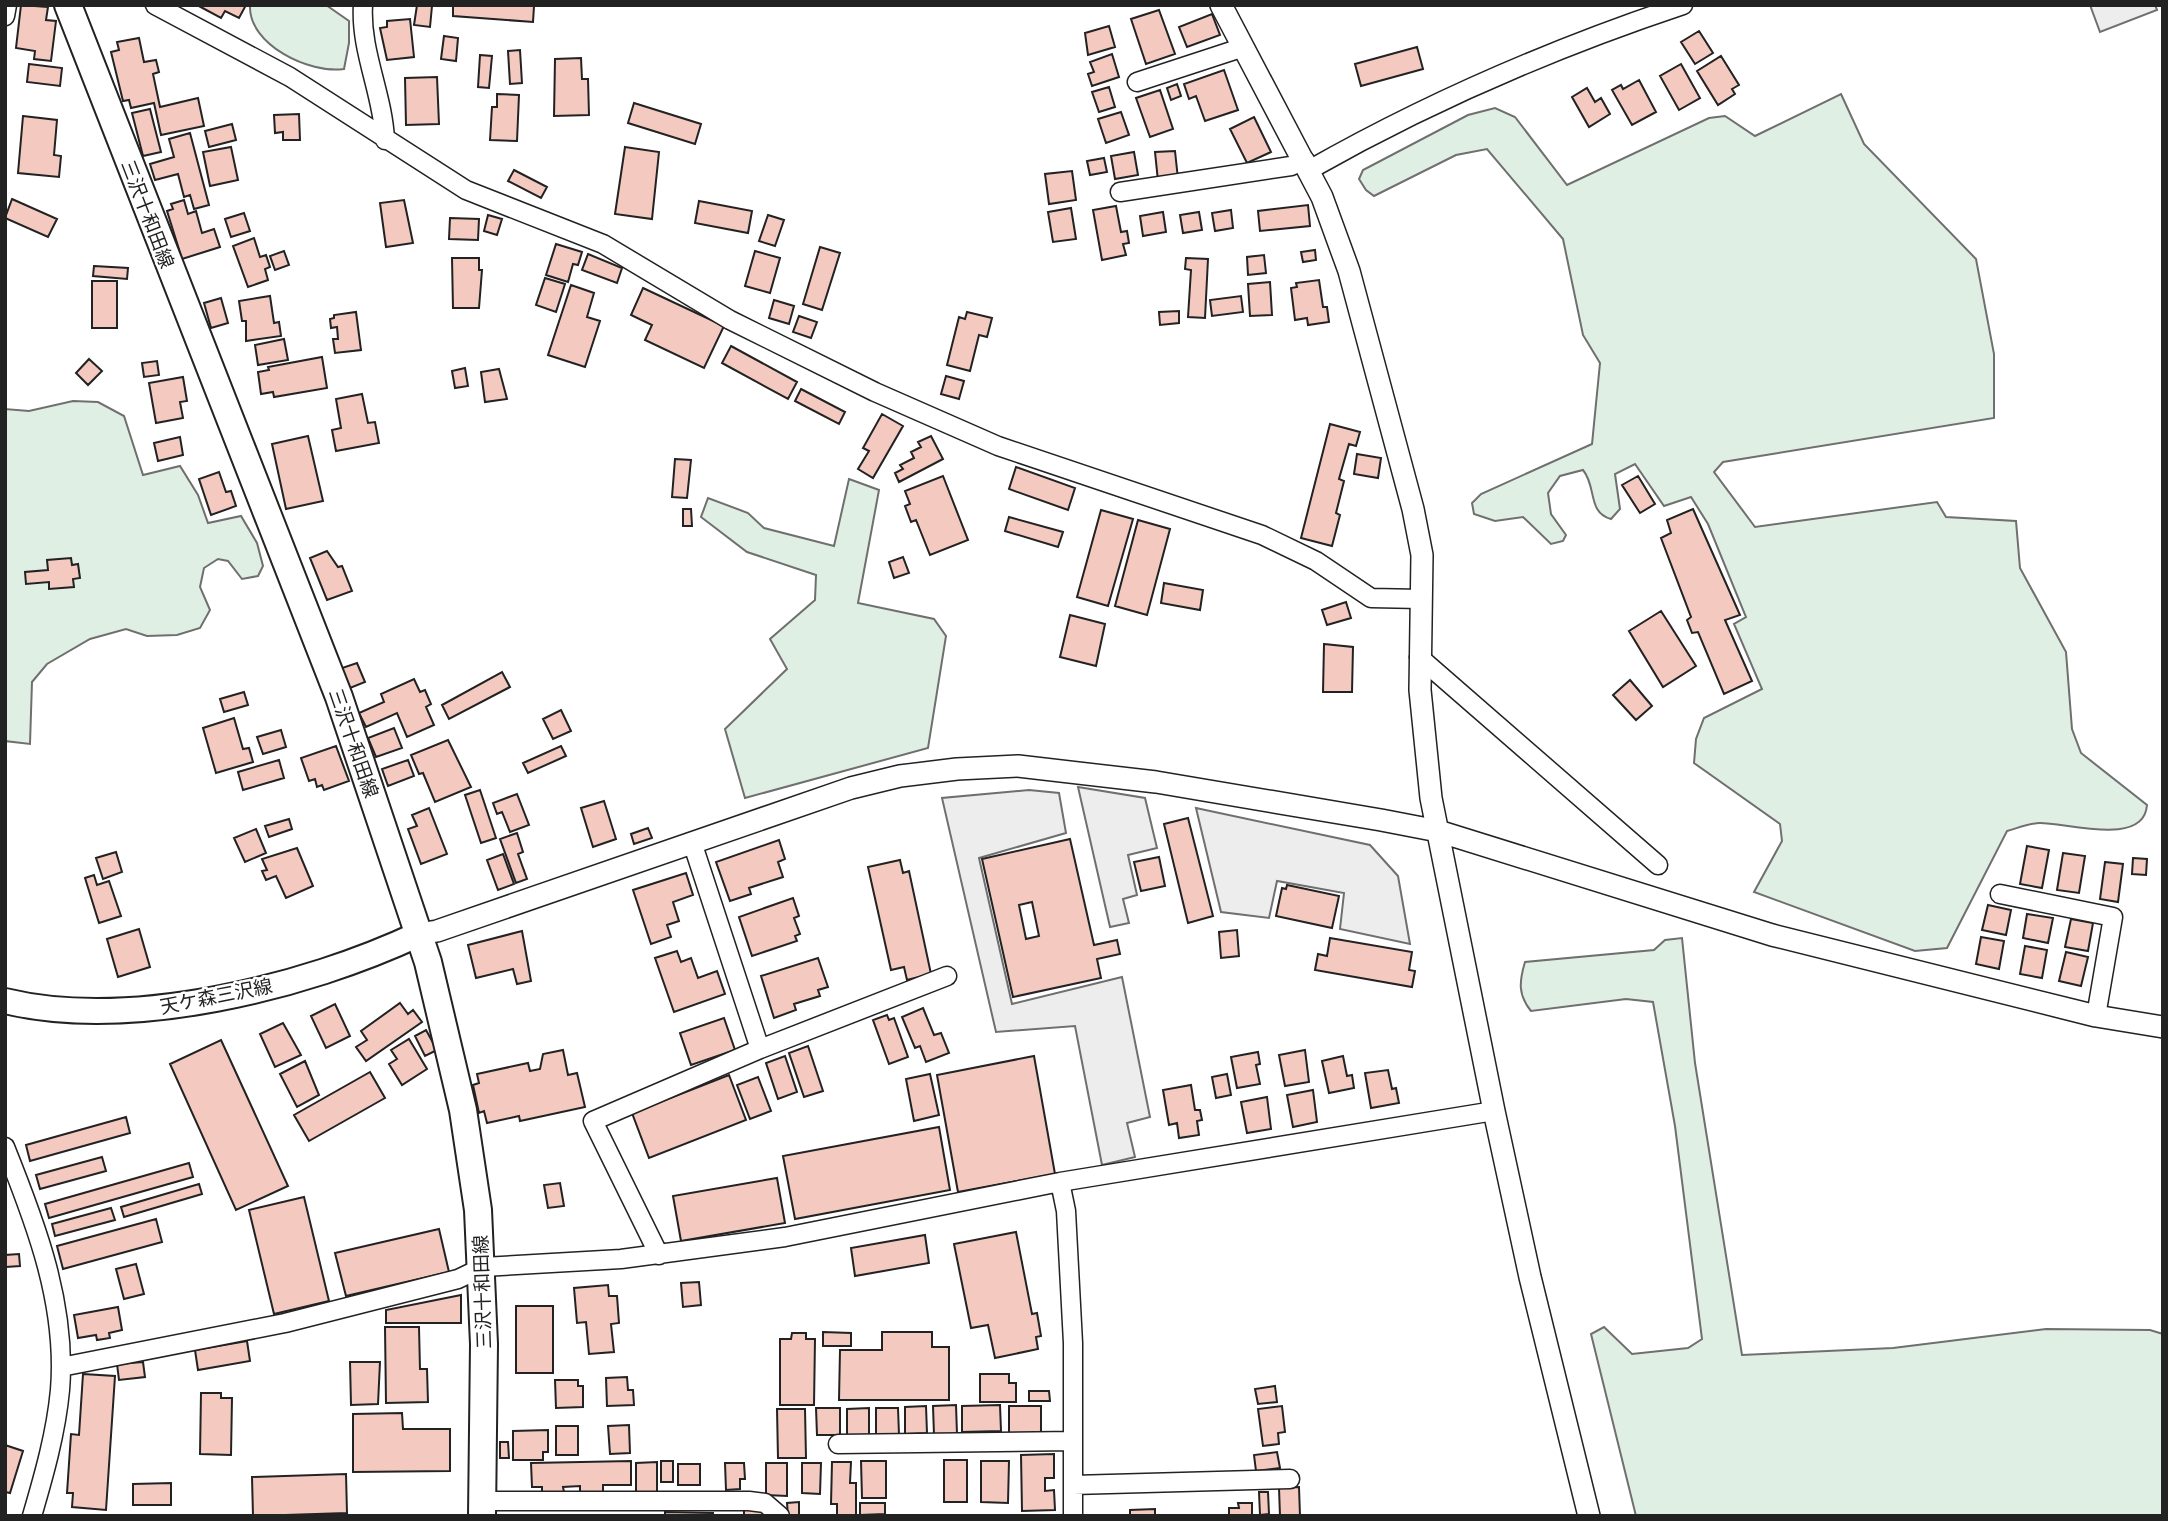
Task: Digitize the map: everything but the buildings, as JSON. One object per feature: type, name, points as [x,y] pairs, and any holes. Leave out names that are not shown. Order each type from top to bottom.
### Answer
[{"type":"main road","name":"三沢十和田線","points":[[68,5],[339,697],[419,934],[463,1110],[483,1267],[482,1508]]},
{"type":"main road","name":"天ケ森三沢線","points":[[5,1001],[86,1011],[152,1009],[289,982],[391,947],[419,934]]},
{"type":"street","points":[[5,16],[6,5]]},
{"type":"street","points":[[155,5],[290,77],[466,190],[603,244],[730,320],[875,392],[998,446],[1262,535],[1316,561],[1371,598],[1421,599]]},
{"type":"street","points":[[363,5],[366,46],[384,111],[385,140]]},
{"type":"street","points":[[1221,5],[1307,165],[1349,271],[1399,451],[1422,555],[1419,657],[1423,726],[1438,831],[1530,1276],[1589,1516]]},
{"type":"street","points":[[1120,192],[1307,165],[1459,93],[1661,9],[1683,5]]},
{"type":"street","points":[[1137,82],[1244,47]]},
{"type":"street","points":[[1419,657],[1658,865]]},
{"type":"street","points":[[419,934],[437,931],[851,788],[900,776],[957,769],[1018,766],[1156,782],[1438,831],[1772,935],[2096,1016],[2163,1027]]},
{"type":"street","points":[[692,842],[760,1049]]},
{"type":"street","points":[[2000,894],[2113,917],[2096,1016]]},
{"type":"street","points":[[659,1255],[593,1121],[760,1049],[947,976]]},
{"type":"street","points":[[61,1367],[285,1322],[458,1279],[483,1267],[659,1255],[785,1237],[1060,1182],[1494,1111]]},
{"type":"street","points":[[5,1147],[42,1247],[59,1329],[61,1367],[52,1436],[32,1516]]},
{"type":"street","points":[[1060,1182],[1066,1211],[1073,1343],[1073,1516]]},
{"type":"street","points":[[838,1444],[1073,1441]]},
{"type":"street","points":[[1073,1485],[1290,1479]]},
{"type":"street","points":[[482,1508],[749,1501],[765,1503],[780,1516]]},
{"type":"green space","points":[[250,5],[326,5],[349,21],[349,43],[344,69],[315,67],[284,54],[259,33],[252,19]]},
{"type":"green space","points":[[1841,94],[1864,144],[1976,259],[1994,354],[1994,418],[1723,462],[1714,472],[1755,527],[1937,502],[1946,517],[2016,521],[2020,568],[2066,652],[2072,729],[2081,753],[2147,805],[2143,818],[2133,826],[2119,829],[2103,830],[2040,823],[2007,831],[1947,948],[1915,951],[1754,892],[1782,841],[1780,824],[1694,763],[1696,739],[1704,718],[1762,689],[1734,624],[1746,617],[1708,524],[1691,497],[1664,506],[1635,464],[1615,474],[1620,509],[1611,519],[1598,511],[1583,470],[1560,476],[1548,493],[1551,514],[1566,535],[1563,541],[1551,544],[1523,517],[1495,521],[1474,514],[1472,503],[1481,494],[1592,444],[1600,363],[1583,335],[1563,239],[1487,149],[1456,155],[1374,196],[1359,179],[1363,170],[1468,115],[1495,108],[1515,117],[1567,185],[1709,118],[1725,116],[1755,136]]},
{"type":"green space","points":[[73,401],[98,402],[124,416],[143,475],[180,466],[198,495],[208,523],[241,516],[257,543],[263,566],[258,576],[242,579],[228,561],[218,559],[204,568],[200,587],[210,610],[200,628],[177,635],[147,636],[126,629],[90,639],[47,664],[32,682],[30,744],[5,741],[5,409],[29,411]]},
{"type":"green space","points":[[849,479],[879,490],[858,603],[934,619],[946,636],[928,748],[745,798],[725,729],[787,669],[770,639],[815,600],[816,575],[747,552],[701,517],[708,498],[748,513],[764,528],[834,546]]},
{"type":"green space","points":[[1682,938],[1695,1063],[1742,1355],[1893,1348],[2046,1329],[2150,1330],[2163,1334],[2163,1516],[1636,1516],[1591,1334],[1604,1327],[1632,1354],[1688,1348],[1702,1339],[1675,1126],[1653,1002],[1626,999],[1531,1011],[1522,994],[1521,982],[1525,962],[1654,950],[1665,940]]},
{"type":"shaded area","points":[[2090,5],[2155,5],[2157,10],[2100,32]]},
{"type":"shaded area","points":[[1078,787],[1145,798],[1157,848],[1128,855],[1137,895],[1123,899],[1129,923],[1110,927]]},
{"type":"shaded area","points":[[1029,790],[1059,793],[1066,833],[979,858],[1012,1004],[1122,977],[1150,1117],[1127,1123],[1135,1157],[1102,1165],[1075,1026],[996,1032],[942,798]]},
{"type":"shaded area","points":[[1196,808],[1370,845],[1398,876],[1410,944],[1340,929],[1344,893],[1277,881],[1269,918],[1221,912]]}]
